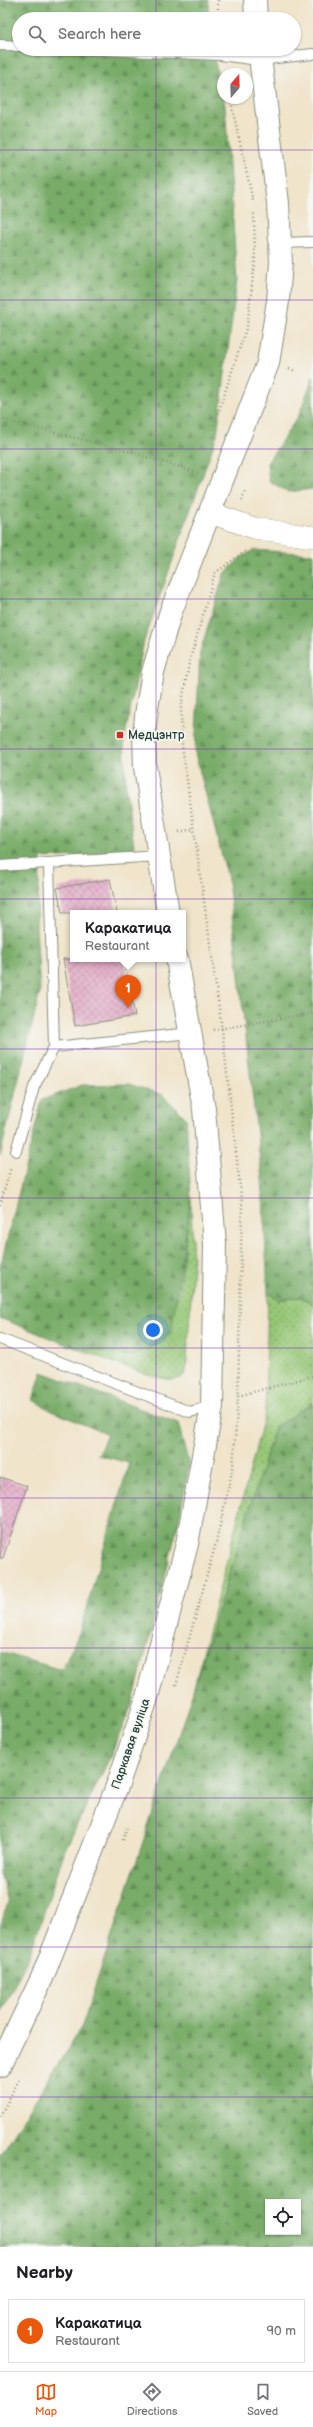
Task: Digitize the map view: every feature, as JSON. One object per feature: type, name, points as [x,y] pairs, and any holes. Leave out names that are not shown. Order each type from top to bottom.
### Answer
[{"type":"street","points":[[255,0],[256,12]]},
{"type":"street","points":[[168,910],[145,767],[144,735],[153,672],[170,614],[211,513],[252,400],[268,363],[278,301],[281,262],[278,203],[259,56]]},
{"type":"street","points":[[211,513],[254,528],[313,537]]},
{"type":"street","name":"Паркавая вуліца","points":[[0,2066],[42,1978],[119,1782],[146,1701],[187,1544],[212,1406],[215,1244],[204,1109],[178,962]]},
{"type":"lane","points":[[0,46],[12,46]]},
{"type":"lane","points":[[301,54],[313,54]]},
{"type":"lane","points":[[280,243],[313,242]]},
{"type":"lane","points":[[0,866],[159,856]]},
{"type":"lane","points":[[16,1151],[34,1087],[54,1047],[49,863]]},
{"type":"lane","points":[[54,1047],[191,1033]]},
{"type":"lane","points":[[0,1339],[190,1412],[212,1406]]},
{"type":"path","points":[[218,0],[218,12]]},
{"type":"path","points":[[231,104],[253,203]]},
{"type":"path","points":[[214,425],[247,326],[255,260],[254,210]]},
{"type":"path","points":[[0,419],[128,451],[198,473]]},
{"type":"path","points":[[175,1686],[216,1543],[232,1474],[238,1396],[242,1204],[222,1029],[182,745],[181,708],[189,663],[215,572],[247,550]]},
{"type":"path","points":[[191,1033],[313,1013]]},
{"type":"path","points":[[0,1205],[16,1151]]},
{"type":"path","points":[[212,1406],[238,1396],[313,1376]]},
{"type":"path","points":[[122,1842],[128,1827]]},
{"type":"path","points":[[0,2116],[22,2074]]},
{"type":"green space","points":[[0,0],[208,0],[209,12],[12,12],[12,56],[214,56],[217,71],[217,104],[225,105],[237,280],[217,435],[144,641],[124,741],[126,790],[135,853],[41,858],[36,928],[40,992],[0,1156]]},
{"type":"green space","points":[[313,377],[313,489],[288,492],[269,481],[267,463],[299,415]]},
{"type":"green space","points":[[254,550],[313,554],[313,1304],[300,1297],[278,1300],[268,1292],[262,1179],[228,879],[195,753],[200,652],[224,574],[240,558]]},
{"type":"green space","points":[[129,1084],[163,1095],[186,1118],[191,1199],[171,1333],[153,1347],[132,1356],[70,1346],[0,1318],[0,1268],[42,1100],[82,1085]]},
{"type":"green space","points":[[191,1199],[193,1266],[186,1373],[181,1378],[172,1380],[147,1375],[70,1346],[132,1356],[179,1293]]},
{"type":"green space","points":[[268,1292],[278,1300],[300,1297],[313,1304],[313,1400],[309,1405],[275,1427],[193,1691],[265,1413]]},
{"type":"green space","points":[[42,1372],[178,1423],[189,1465],[179,1521],[133,1702],[111,1755],[65,1850],[30,1954],[0,2014],[0,1927],[8,1902],[0,1872],[0,1652],[62,1670],[79,1633],[129,1463],[98,1455],[107,1434],[52,1411],[33,1400]]},
{"type":"green space","points":[[313,1400],[313,2247],[0,2247],[0,2156],[82,2026],[193,1691],[275,1427],[309,1405]]},
{"type":"building","points":[[110,879],[116,910],[70,910],[70,913],[62,913],[57,888]]},
{"type":"building","points":[[63,959],[70,959],[70,962],[125,962],[135,1016],[75,1026]]},
{"type":"building","points":[[0,1477],[27,1486],[3,1558],[0,1558]]},
{"type":"place","name":"Медцэнтр","points":[[120,735]]},
{"type":"place","name":"Каракатица","points":[[128,1008]]}]
